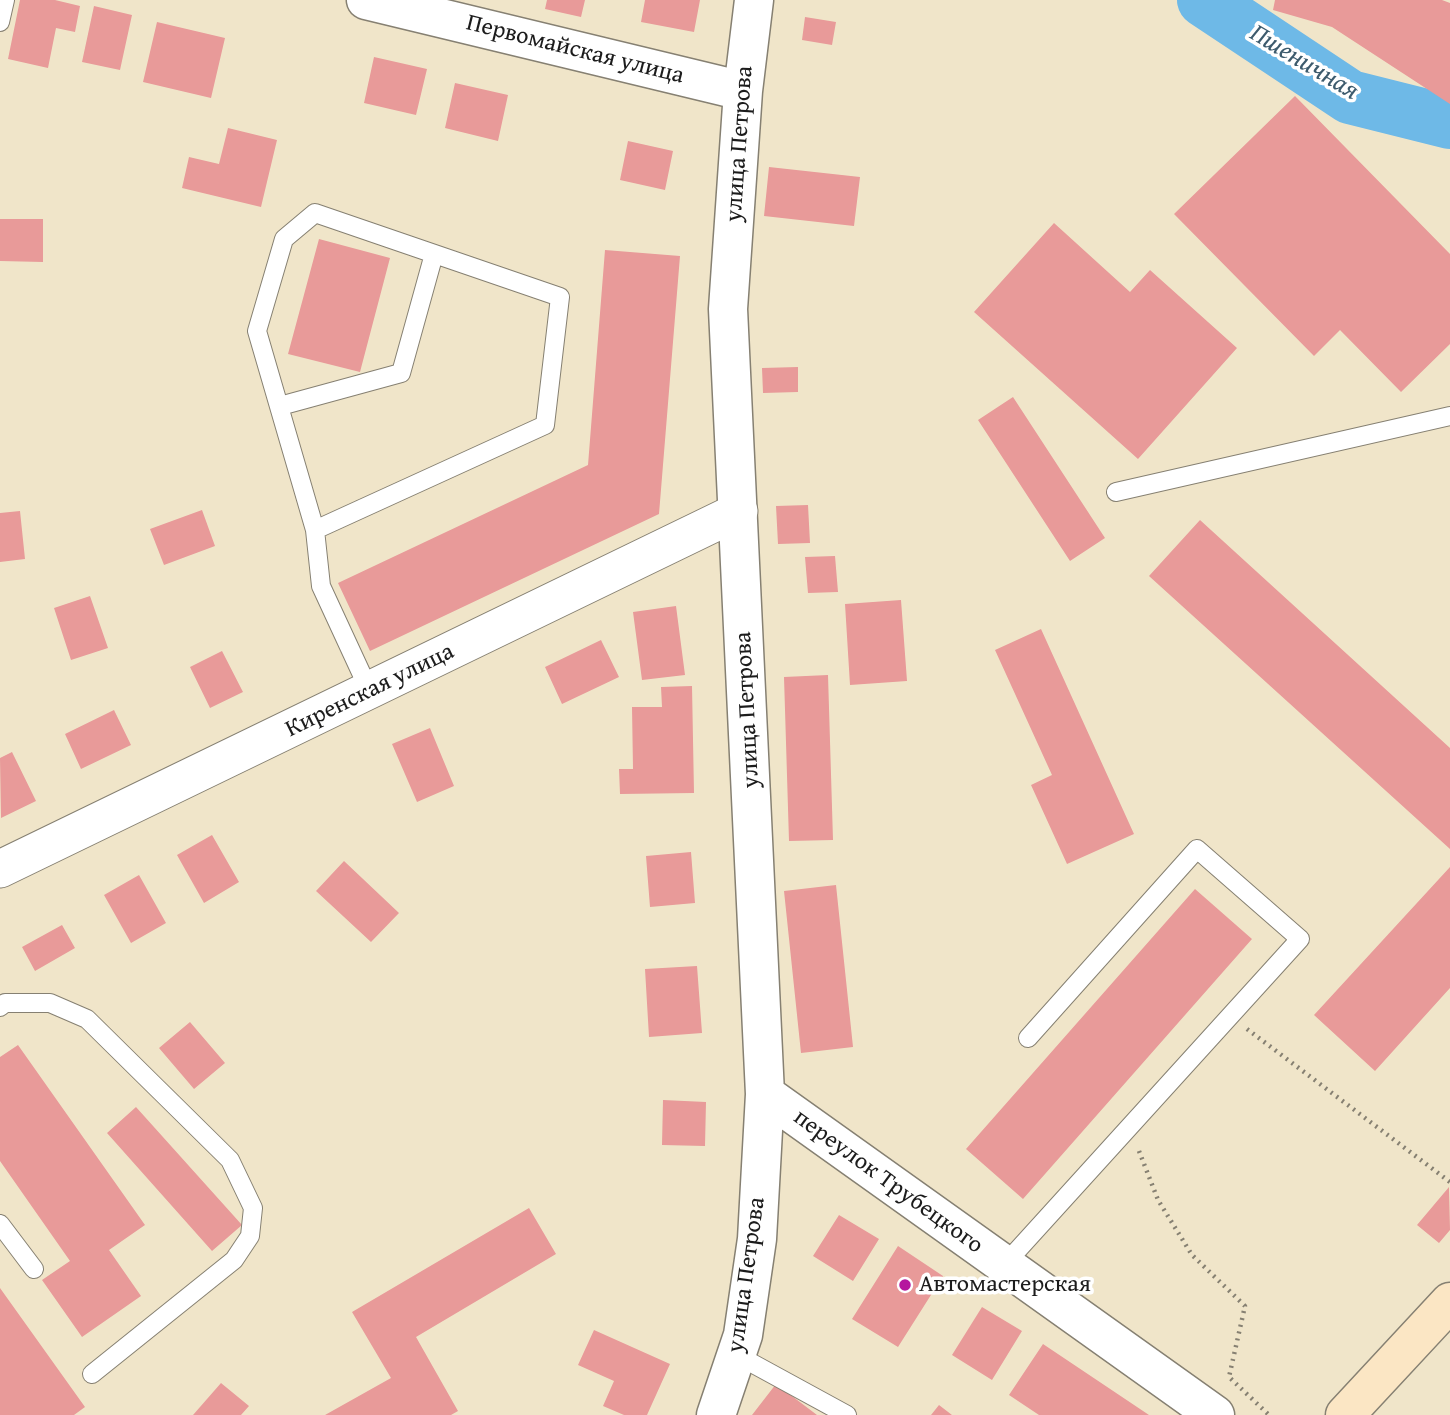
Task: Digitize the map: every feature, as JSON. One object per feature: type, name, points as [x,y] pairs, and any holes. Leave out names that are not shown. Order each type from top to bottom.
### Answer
[{"type":"main road","points":[[1345,1415],[1450,1302]]},
{"type":"street","name":"Первомайская улица","points":[[366,0],[743,91]]},
{"type":"street","name":"улица Петрова","points":[[716,1415],[743,1335],[757,1239],[765,1094],[728,309],[743,91],[754,0]]},
{"type":"street","name":"Киренская улица","points":[[0,869],[739,511]]},
{"type":"street","name":"переулок Трубецкого","points":[[765,1094],[1215,1415]]},
{"type":"lane","points":[[0,22],[5,0]]},
{"type":"lane","points":[[315,530],[545,425],[560,297],[315,213],[284,239],[257,331],[315,530],[321,586],[370,692]]},
{"type":"lane","points":[[280,406],[401,373],[434,254]]},
{"type":"lane","points":[[1116,492],[1450,416]]},
{"type":"lane","points":[[1004,1265],[1300,939],[1197,849],[1028,1038]]},
{"type":"lane","points":[[0,1007],[5,1003],[50,1003],[87,1019],[230,1160],[253,1208],[250,1236],[234,1260],[92,1374]]},
{"type":"lane","points":[[0,1224],[34,1269]]},
{"type":"lane","points":[[737,1355],[847,1415]]},
{"type":"path","points":[[1230,1017],[1450,1182]]},
{"type":"path","points":[[1130,1127],[1157,1200],[1192,1255],[1245,1306],[1229,1377],[1269,1415]]},
{"type":"building","points":[[20,0],[55,0],[80,6],[75,32],[56,28],[48,68],[8,59]]},
{"type":"building","points":[[547,0],[585,0],[581,17],[545,9]]},
{"type":"building","points":[[645,0],[700,0],[694,32],[641,22]]},
{"type":"building","points":[[1275,0],[1442,0],[1450,3],[1450,104],[1332,27],[1273,10]]},
{"type":"building","points":[[94,6],[132,15],[120,70],[82,62]]},
{"type":"building","points":[[805,17],[836,22],[832,45],[802,40]]},
{"type":"building","points":[[157,22],[225,38],[211,98],[143,82]]},
{"type":"building","points":[[374,57],[427,69],[416,115],[364,103]]},
{"type":"building","points":[[455,83],[508,95],[498,141],[445,128]]},
{"type":"building","points":[[1295,96],[1450,254],[1450,344],[1401,392],[1340,330],[1314,356],[1174,214]]},
{"type":"building","points":[[228,128],[277,140],[261,207],[182,188],[189,157],[219,164]]},
{"type":"building","points":[[628,141],[673,151],[665,190],[620,180]]},
{"type":"building","points":[[769,167],[860,177],[854,226],[764,216]]},
{"type":"building","points":[[0,219],[43,219],[43,262],[0,261]]},
{"type":"building","points":[[1054,223],[1130,292],[1150,270],[1237,348],[1138,459],[974,312]]},
{"type":"building","points":[[319,239],[390,258],[360,372],[288,354]]},
{"type":"building","points":[[605,250],[680,256],[659,514],[370,651],[338,583],[588,465]]},
{"type":"building","points":[[798,367],[798,392],[763,393],[762,368]]},
{"type":"building","points":[[1013,397],[1105,538],[1070,561],[978,420]]},
{"type":"building","points":[[808,505],[810,543],[778,544],[776,506]]},
{"type":"building","points":[[202,510],[215,546],[164,565],[150,529]]},
{"type":"building","points":[[20,511],[25,559],[0,562],[0,513]]},
{"type":"building","points":[[1200,520],[1450,748],[1450,849],[1149,576]]},
{"type":"building","points":[[835,556],[838,592],[808,593],[805,557]]},
{"type":"building","points":[[90,596],[108,648],[71,660],[54,608]]},
{"type":"building","points":[[901,600],[907,681],[850,685],[845,604]]},
{"type":"building","points":[[676,606],[685,675],[642,680],[633,612]]},
{"type":"building","points":[[1041,629],[1134,834],[1067,864],[1031,785],[1052,775],[995,650]]},
{"type":"building","points":[[601,640],[619,677],[562,704],[545,667]]},
{"type":"building","points":[[222,651],[243,692],[210,708],[190,667]]},
{"type":"building","points":[[828,675],[833,840],[789,841],[784,677]]},
{"type":"building","points":[[692,686],[694,793],[620,794],[619,769],[633,769],[632,707],[662,707],[661,687]]},
{"type":"building","points":[[114,710],[131,745],[81,769],[65,734]]},
{"type":"building","points":[[430,728],[454,786],[417,802],[392,744]]},
{"type":"building","points":[[12,752],[36,801],[1,818],[0,758]]},
{"type":"building","points":[[212,835],[239,882],[204,903],[177,855]]},
{"type":"building","points":[[691,852],[695,903],[650,907],[646,856]]},
{"type":"building","points":[[344,861],[399,913],[371,942],[316,891]]},
{"type":"building","points":[[1450,867],[1450,988],[1375,1071],[1314,1015]]},
{"type":"building","points":[[139,875],[166,923],[131,943],[104,895]]},
{"type":"building","points":[[836,885],[853,1047],[801,1053],[784,891]]},
{"type":"building","points":[[1195,889],[1252,939],[1023,1199],[966,1149]]},
{"type":"building","points":[[62,925],[75,948],[35,971],[22,947]]},
{"type":"building","points":[[697,966],[702,1033],[649,1037],[645,969]]},
{"type":"building","points":[[190,1022],[225,1063],[194,1089],[159,1048]]},
{"type":"building","points":[[18,1045],[145,1225],[109,1250],[141,1296],[82,1337],[42,1280],[70,1261],[0,1161],[0,1057]]},
{"type":"building","points":[[663,1100],[706,1102],[705,1146],[662,1145]]},
{"type":"building","points":[[136,1107],[242,1225],[212,1251],[107,1133]]},
{"type":"building","points":[[1449,1187],[1450,1230],[1439,1243],[1417,1225]]},
{"type":"building","points":[[529,1208],[556,1254],[416,1337],[458,1411],[451,1415],[325,1415],[391,1378],[352,1312]]},
{"type":"building","points":[[839,1215],[879,1239],[853,1281],[813,1256]]},
{"type":"building","name":"Автомастерская","points":[[898,1246],[943,1276],[898,1347],[852,1319]]},
{"type":"building","points":[[0,1288],[85,1407],[74,1415],[0,1415]]},
{"type":"building","points":[[982,1307],[1022,1331],[992,1380],[952,1355]]},
{"type":"building","points":[[594,1330],[670,1364],[647,1415],[624,1415],[603,1406],[614,1381],[578,1365]]},
{"type":"building","points":[[1043,1344],[1149,1415],[1039,1415],[1009,1395]]},
{"type":"building","points":[[221,1383],[249,1406],[241,1415],[193,1415]]},
{"type":"building","points":[[776,1384],[817,1415],[752,1415]]},
{"type":"building","points":[[939,1405],[952,1415],[931,1415]]},
{"type":"waterway","name":"Пшеничная","points":[[1204,0],[1350,97],[1450,122]]},
{"type":"place","name":"Автомастерская","points":[[905,1285]]}]
